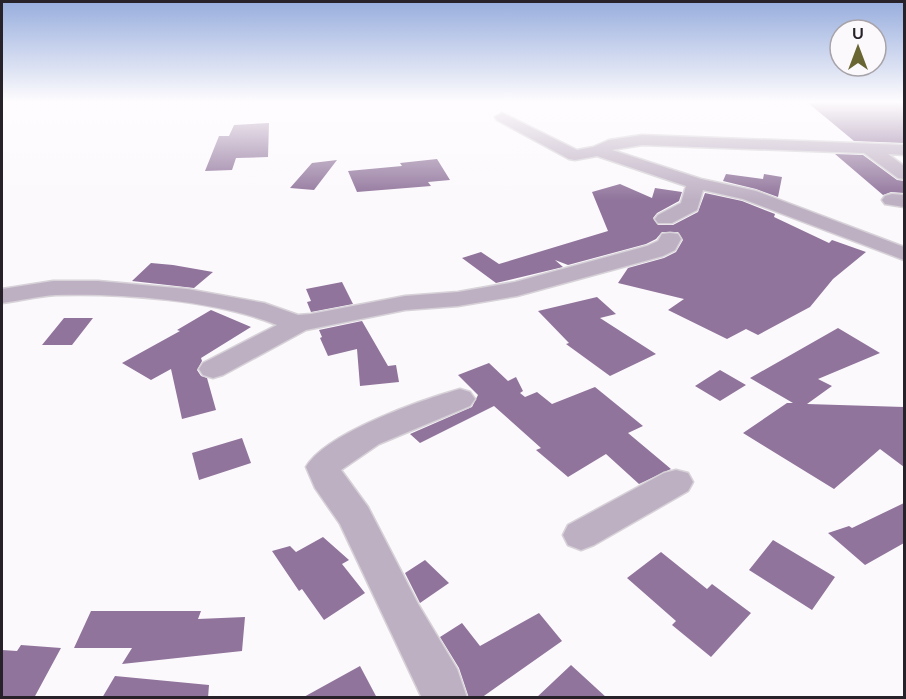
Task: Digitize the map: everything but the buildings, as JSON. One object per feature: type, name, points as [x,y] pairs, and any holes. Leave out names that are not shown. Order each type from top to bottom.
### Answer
[{"type":"street","points":[[534,135],[570,154],[598,152],[696,183],[749,195],[904,254]]},
{"type":"street","points":[[598,152],[609,146],[642,140],[904,150]]},
{"type":"street","points":[[869,149],[904,174]]},
{"type":"street","points":[[213,369],[300,323],[405,303],[458,299],[517,289],[655,251],[667,245],[667,229],[690,206],[696,183]]},
{"type":"street","points":[[2,296],[53,288],[98,288],[187,296],[264,311],[281,319],[300,323]]},
{"type":"street","points":[[445,698],[441,684],[404,617],[355,517],[327,479],[323,467],[332,456],[353,444],[460,399]]},
{"type":"street","points":[[581,536],[676,482]]}]
